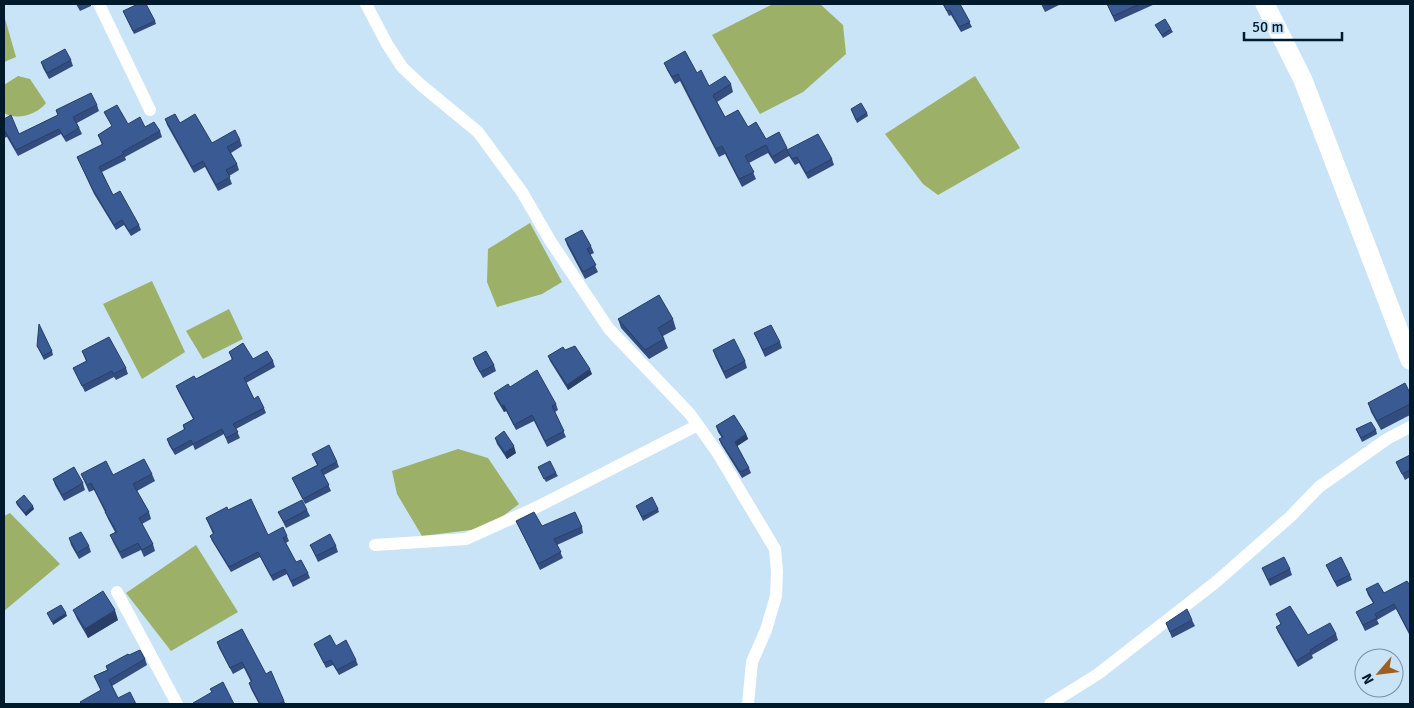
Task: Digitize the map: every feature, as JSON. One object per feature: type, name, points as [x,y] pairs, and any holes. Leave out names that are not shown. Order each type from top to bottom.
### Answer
[{"type":"main road","points":[[1265,4],[1303,80],[1410,360]]},
{"type":"street","points":[[99,4],[150,110]]},
{"type":"street","points":[[366,4],[387,44],[402,67],[420,85],[478,132],[522,192],[550,242],[609,329],[698,424],[775,549],[777,572],[776,596],[766,630],[752,662],[748,704]]},
{"type":"street","points":[[375,546],[466,539],[533,509],[698,424]]},
{"type":"street","points":[[1050,704],[1098,674],[1216,582],[1290,517],[1319,486],[1387,439],[1410,427]]},
{"type":"street","points":[[117,592],[177,704]]},
{"type":"shaded area","points":[[773,4],[820,4],[843,25],[846,54],[803,92],[760,114],[712,35]]},
{"type":"shaded area","points":[[4,15],[16,57],[4,62]]},
{"type":"shaded area","points":[[18,76],[30,79],[46,103],[33,113],[15,116],[4,113],[4,85]]},
{"type":"shaded area","points":[[975,76],[1020,148],[938,195],[923,184],[885,134]]},
{"type":"shaded area","points":[[530,223],[562,282],[542,294],[497,307],[487,282],[488,249]]},
{"type":"shaded area","points":[[152,281],[185,352],[142,379],[103,304]]},
{"type":"shaded area","points":[[229,309],[243,339],[203,359],[186,331]]},
{"type":"shaded area","points":[[458,449],[488,458],[519,504],[487,528],[422,536],[397,494],[392,471]]},
{"type":"shaded area","points":[[10,513],[60,564],[4,611],[4,516]]},
{"type":"shaded area","points":[[196,545],[238,612],[171,651],[126,593]]},
{"type":"building","points":[[138,4],[146,4],[155,21],[133,31],[123,11]]},
{"type":"building","points":[[943,4],[960,4],[970,22],[959,27],[950,10],[947,11]]},
{"type":"building","points":[[1107,4],[1140,4],[1113,16]]},
{"type":"building","points":[[1165,19],[1171,29],[1162,35],[1155,25]]},
{"type":"building","points":[[65,49],[71,60],[47,73],[41,62]]},
{"type":"building","points":[[685,51],[697,73],[701,70],[709,86],[725,76],[731,84],[713,95],[725,117],[738,110],[748,127],[756,122],[766,139],[779,132],[787,148],[772,157],[766,145],[745,156],[754,172],[739,179],[722,146],[716,149],[678,74],[672,77],[664,63]]},
{"type":"building","points":[[91,93],[97,105],[73,117],[79,128],[64,137],[59,129],[16,150],[4,131],[4,119],[11,115],[19,134],[58,115],[56,110]]},
{"type":"building","points":[[861,103],[867,113],[856,120],[851,109]]},
{"type":"building","points":[[117,105],[128,124],[140,117],[145,127],[154,122],[160,131],[122,152],[124,154],[99,167],[113,195],[120,191],[139,225],[129,231],[122,220],[114,225],[92,188],[77,157],[103,144],[98,135],[112,126],[104,112]]},
{"type":"building","points":[[175,114],[180,123],[195,114],[212,143],[235,130],[240,140],[227,147],[237,164],[226,170],[230,177],[216,185],[203,161],[192,167],[165,119]]},
{"type":"building","points":[[818,134],[832,159],[806,173],[797,157],[792,159],[787,150]]},
{"type":"building","points":[[582,230],[591,246],[587,249],[596,265],[583,272],[565,239]]},
{"type":"building","points":[[659,295],[673,319],[658,328],[664,339],[645,350],[618,319]]},
{"type":"building","points":[[39,324],[52,351],[43,356],[37,346]]},
{"type":"building","points":[[771,325],[780,342],[763,350],[754,333]]},
{"type":"building","points":[[109,337],[126,368],[113,374],[112,371],[82,386],[73,368],[87,361],[82,351]]},
{"type":"building","points":[[734,339],[745,361],[724,372],[713,350]]},
{"type":"building","points":[[243,343],[253,359],[267,351],[273,361],[244,378],[254,399],[258,396],[264,408],[233,424],[238,432],[226,438],[222,429],[193,444],[191,440],[173,450],[167,439],[185,429],[183,425],[194,419],[176,386],[194,376],[196,379],[233,359],[229,352]]},
{"type":"building","points":[[575,346],[590,369],[567,385],[548,356],[563,347],[565,350]]},
{"type":"building","points":[[486,351],[494,365],[480,372],[473,358]]},
{"type":"building","points":[[537,370],[556,404],[552,406],[564,431],[545,441],[532,415],[514,425],[504,405],[502,406],[494,393],[508,384],[510,387]]},
{"type":"building","points":[[1405,383],[1410,393],[1410,404],[1377,421],[1368,403]]},
{"type":"building","points":[[734,415],[746,434],[735,442],[749,468],[740,472],[719,439],[723,437],[716,426]]},
{"type":"building","points":[[1371,422],[1376,430],[1361,438],[1356,429]]},
{"type":"building","points":[[504,431],[514,446],[505,453],[495,438]]},
{"type":"building","points":[[329,445],[337,462],[321,470],[329,485],[303,499],[292,478],[318,465],[312,454]]},
{"type":"building","points":[[1410,455],[1410,470],[1402,474],[1396,462]]},
{"type":"building","points":[[144,459],[152,474],[133,484],[149,512],[139,518],[153,544],[142,550],[138,543],[120,552],[110,535],[117,532],[91,483],[87,485],[81,474],[106,461],[113,475]]},
{"type":"building","points":[[550,461],[556,473],[544,479],[538,467]]},
{"type":"building","points":[[74,467],[83,483],[62,495],[53,479]]},
{"type":"building","points":[[24,495],[33,506],[25,513],[16,502]]},
{"type":"building","points":[[652,497],[658,509],[642,517],[636,506]]},
{"type":"building","points":[[251,499],[268,535],[283,527],[287,536],[283,538],[296,562],[301,560],[308,573],[291,581],[285,569],[271,576],[258,552],[229,567],[210,536],[214,533],[206,518],[227,507],[228,510]]},
{"type":"building","points":[[302,500],[307,510],[284,522],[278,512]]},
{"type":"building","points":[[534,512],[542,526],[575,512],[582,527],[554,539],[561,552],[538,564],[516,521]]},
{"type":"building","points":[[81,532],[89,546],[77,553],[69,538]]},
{"type":"building","points":[[330,534],[336,546],[316,556],[310,545]]},
{"type":"building","points":[[1284,557],[1290,569],[1268,580],[1262,568]]},
{"type":"building","points":[[1341,557],[1350,575],[1335,582],[1326,565]]},
{"type":"building","points":[[1407,581],[1410,583],[1409,632],[1394,604],[1375,614],[1377,618],[1363,625],[1356,612],[1374,603],[1366,589],[1378,583],[1384,593]]},
{"type":"building","points":[[103,591],[115,610],[85,629],[73,610]]},
{"type":"building","points":[[61,605],[66,613],[52,622],[47,613]]},
{"type":"building","points":[[1290,606],[1308,635],[1330,623],[1336,634],[1296,661],[1276,627],[1281,624],[1276,614]]},
{"type":"building","points":[[1187,609],[1192,620],[1170,632],[1166,623]]},
{"type":"building","points":[[242,629],[266,674],[271,671],[284,701],[278,704],[260,704],[249,683],[252,681],[242,662],[230,668],[217,642]]},
{"type":"building","points":[[330,635],[336,646],[346,640],[356,660],[337,670],[331,660],[324,663],[314,644]]},
{"type":"building","points":[[140,650],[145,659],[109,680],[118,698],[130,692],[136,704],[82,704],[80,702],[101,690],[94,676],[108,670],[106,666]]},
{"type":"building","points":[[223,682],[234,704],[193,703],[212,692],[210,689]]}]
